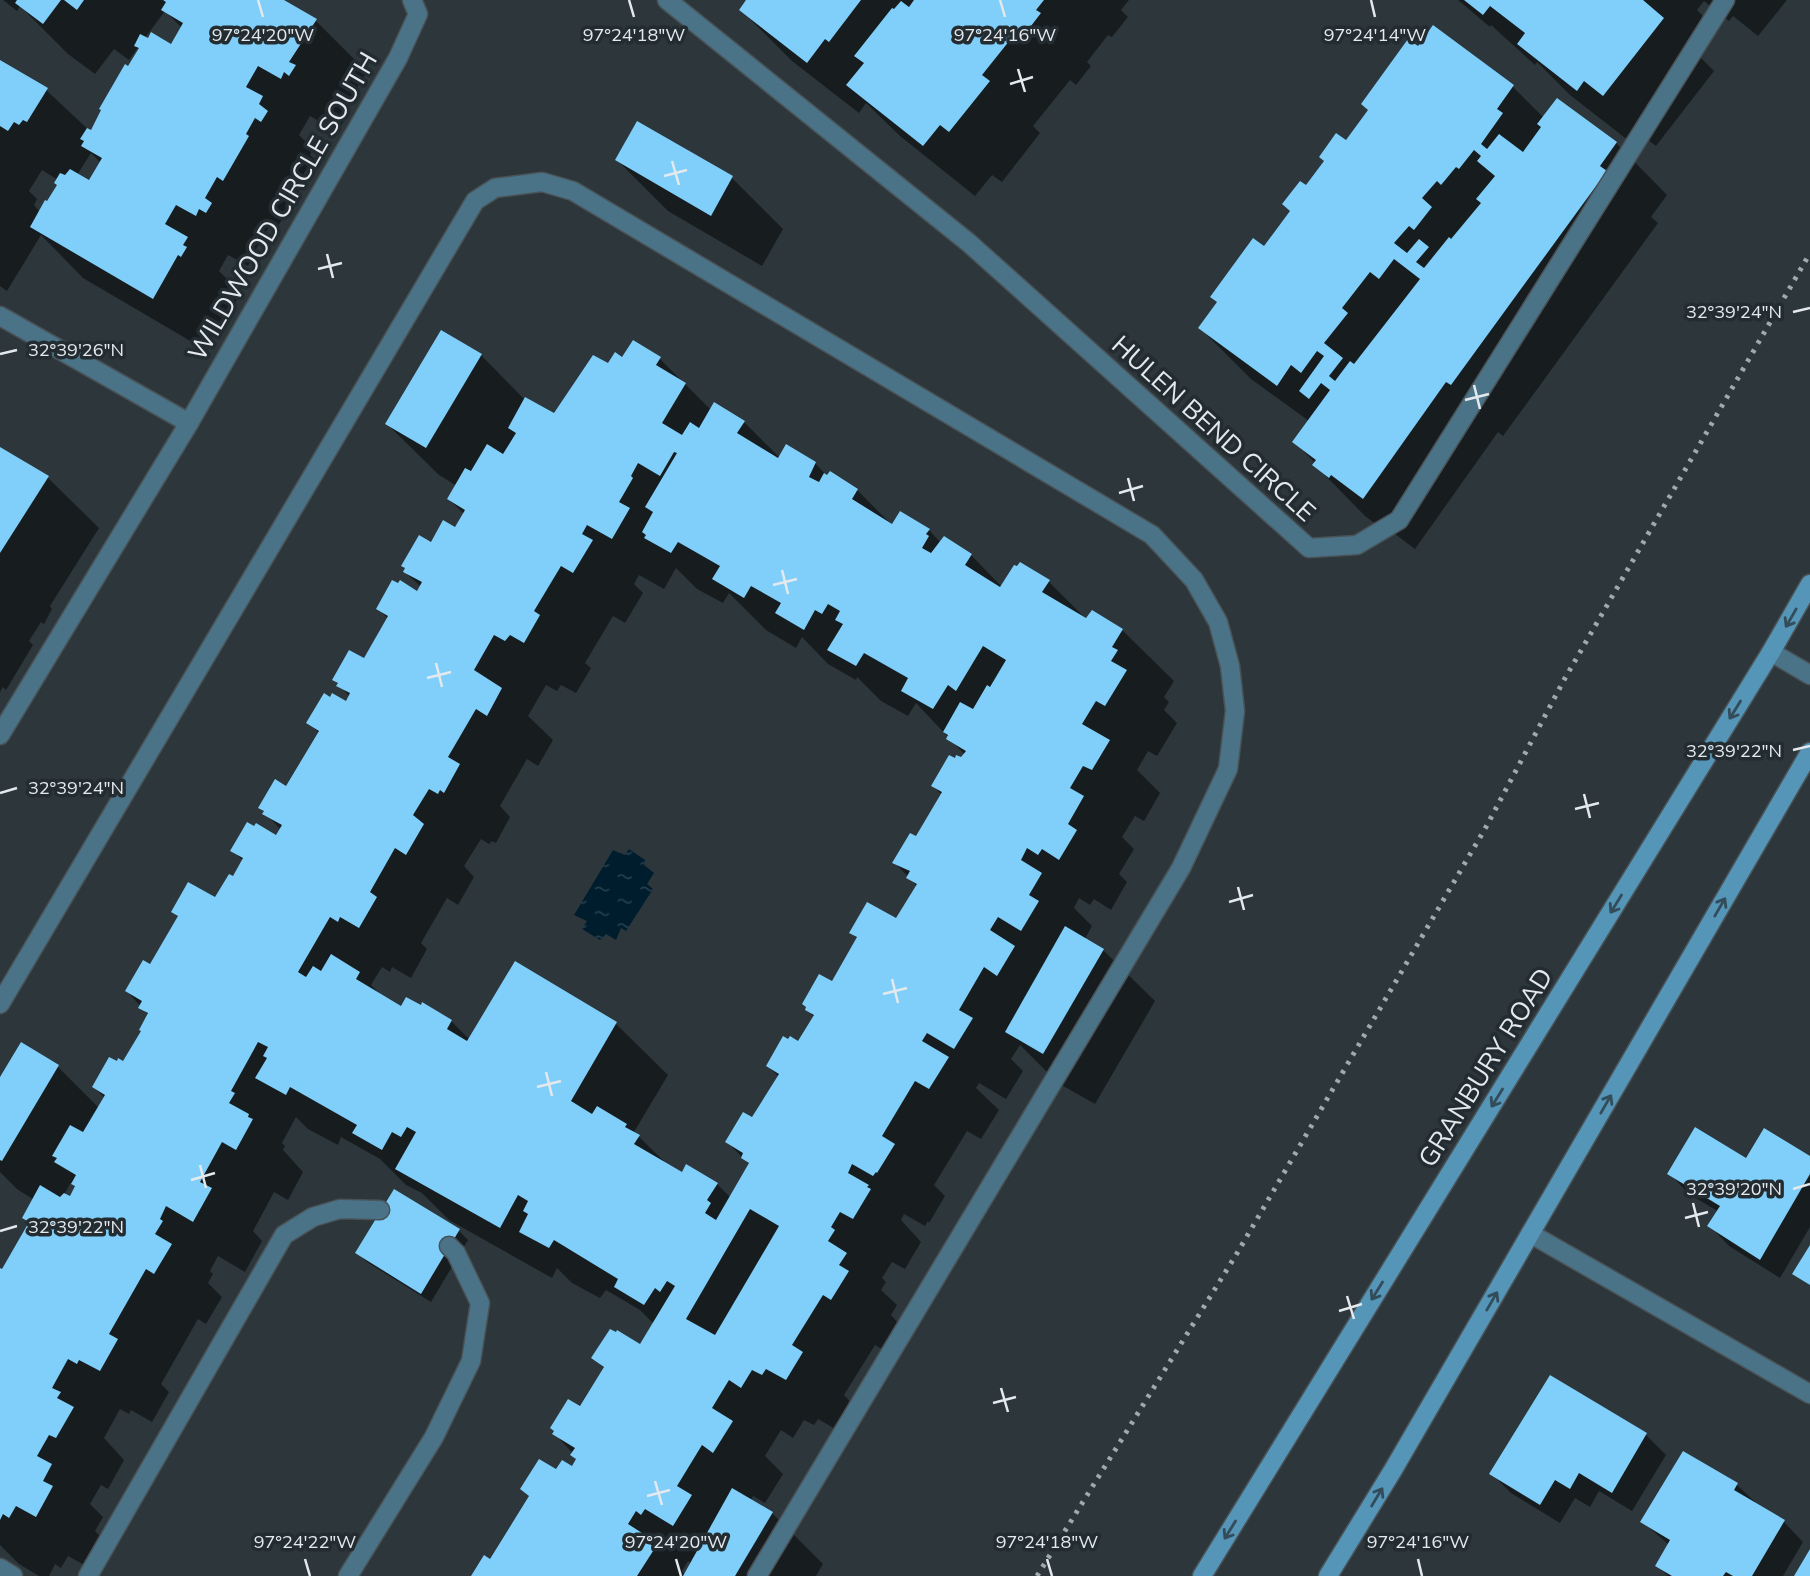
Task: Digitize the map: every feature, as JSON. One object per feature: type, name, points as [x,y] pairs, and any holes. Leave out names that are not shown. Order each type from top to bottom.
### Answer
[{"type":"main road","name":"GRANBURY ROAD","points":[[1202,1576],[1771,652],[1810,584]]},
{"type":"main road","points":[[1328,1576],[1531,1234],[1810,752]]},
{"type":"street","name":"HULEN BEND CIRCLE","points":[[667,0],[969,243],[1309,548],[1357,545],[1399,520],[1725,0]]},
{"type":"street","name":"WILDWOOD CIRCLE SOUTH","points":[[0,735],[189,423],[398,58],[415,7]]},
{"type":"street","points":[[0,1004],[475,201],[495,188],[542,181],[573,191],[1152,535],[1194,580],[1218,622],[1230,666],[1235,711],[1228,769],[1181,868],[757,1576]]},
{"type":"street","points":[[0,316],[189,423]]},
{"type":"street","points":[[1771,652],[1810,675]]},
{"type":"street","points":[[88,1576],[284,1235],[313,1217],[340,1209],[380,1210]]},
{"type":"street","points":[[1531,1234],[1810,1394]]},
{"type":"street","points":[[348,1576],[433,1437],[471,1361],[480,1303],[456,1253],[449,1246]]},
{"type":"street","points":[[0,1569],[13,1576]]},
{"type":"water","points":[[629,849],[645,860],[644,865],[654,873],[647,884],[653,889],[626,931],[621,928],[616,940],[606,934],[600,940],[582,929],[587,921],[574,915],[613,850],[625,855]]},
{"type":"building","points":[[17,0],[61,0],[43,24],[15,3]]},
{"type":"building","points":[[64,0],[84,0],[77,10]]},
{"type":"building","points":[[163,0],[284,0],[317,19],[289,62],[296,65],[289,76],[284,72],[281,79],[258,66],[246,87],[263,96],[259,104],[268,111],[261,122],[255,118],[246,134],[249,136],[223,181],[217,177],[205,198],[212,203],[206,213],[199,209],[196,216],[176,205],[165,224],[188,237],[183,245],[187,247],[181,257],[178,255],[153,299],[30,227],[57,185],[54,183],[60,173],[65,175],[70,169],[89,180],[102,158],[81,146],[84,141],[80,139],[87,128],[91,130],[101,110],[99,109],[125,64],[128,66],[139,48],[134,46],[140,34],[148,38],[151,32],[171,44],[183,23],[161,10],[166,2]]},
{"type":"building","points":[[746,0],[861,0],[829,42],[825,39],[807,63],[739,10]]},
{"type":"building","points":[[914,0],[1044,0],[1036,10],[1041,13],[1024,35],[1018,30],[982,75],[990,81],[949,132],[940,125],[923,146],[846,85],[864,63],[854,56],[892,8],[901,1],[909,7]]},
{"type":"building","points":[[1464,0],[1643,0],[1664,18],[1603,96],[1584,81],[1577,91],[1517,44],[1525,33],[1490,6],[1483,15]]},
{"type":"building","points":[[1433,25],[1514,85],[1497,109],[1503,113],[1481,144],[1487,149],[1499,134],[1523,152],[1541,127],[1537,124],[1557,98],[1617,142],[1600,166],[1607,171],[1451,385],[1446,382],[1363,499],[1331,475],[1329,478],[1312,465],[1316,460],[1292,442],[1330,390],[1321,383],[1309,399],[1299,391],[1324,356],[1317,351],[1301,373],[1291,365],[1277,386],[1198,328],[1217,302],[1210,297],[1253,238],[1264,246],[1290,211],[1282,204],[1300,181],[1306,185],[1324,161],[1319,157],[1336,133],[1346,140],[1368,110],[1361,104],[1408,39],[1418,46]],"holes":[[[1474,150],[1481,156],[1477,161],[1495,176],[1476,199],[1481,203],[1424,268],[1416,262],[1429,247],[1419,239],[1407,253],[1394,243],[1409,226],[1414,230],[1432,207],[1422,198],[1437,181],[1441,185],[1456,167],[1459,169]],[[1394,259],[1420,279],[1354,364],[1350,361],[1335,381],[1329,376],[1343,358],[1324,343],[1348,313],[1342,308],[1370,272],[1379,279]]]},
{"type":"building","points":[[0,60],[48,88],[27,122],[23,120],[19,125],[14,122],[8,131],[0,126]]},
{"type":"building","points":[[637,121],[733,176],[711,216],[615,160]]},
{"type":"building","points":[[441,330],[482,354],[426,448],[385,424]]},
{"type":"building","points":[[633,340],[661,357],[656,365],[686,383],[662,423],[682,435],[690,422],[699,428],[714,402],[745,421],[737,433],[778,458],[786,444],[816,462],[809,477],[819,482],[824,473],[827,475],[830,471],[858,489],[852,499],[892,524],[900,511],[930,529],[922,548],[931,553],[944,536],[972,554],[965,565],[1000,587],[1014,565],[1017,566],[1020,562],[1050,580],[1042,592],[1086,618],[1092,610],[1123,629],[1112,647],[1118,650],[1111,661],[1127,670],[1105,706],[1096,701],[1082,724],[1110,740],[1092,770],[1083,766],[1070,788],[1084,796],[1068,824],[1077,830],[1059,860],[1042,849],[1038,855],[1027,848],[1021,860],[1042,873],[1029,895],[1039,901],[1021,931],[998,917],[990,930],[1015,946],[997,976],[984,967],[959,1010],[973,1018],[954,1049],[927,1033],[922,1041],[949,1057],[929,1089],[915,1081],[882,1136],[895,1144],[877,1173],[873,1176],[852,1164],[848,1173],[869,1185],[867,1187],[871,1189],[853,1219],[840,1212],[831,1227],[835,1230],[828,1241],[847,1253],[839,1265],[849,1271],[831,1300],[823,1295],[792,1345],[803,1352],[786,1380],[766,1369],[762,1375],[752,1370],[741,1388],[729,1380],[712,1408],[733,1421],[713,1453],[702,1445],[677,1486],[692,1495],[673,1526],[645,1509],[641,1515],[636,1511],[628,1524],[653,1540],[650,1544],[655,1548],[637,1576],[471,1576],[484,1555],[490,1559],[529,1496],[520,1489],[539,1459],[556,1469],[562,1460],[572,1466],[576,1459],[570,1455],[575,1448],[552,1434],[554,1431],[550,1428],[568,1399],[580,1406],[604,1367],[591,1358],[610,1329],[616,1332],[617,1330],[640,1344],[675,1286],[667,1281],[660,1292],[655,1288],[644,1305],[614,1287],[618,1279],[554,1240],[549,1248],[519,1232],[528,1214],[523,1211],[528,1201],[518,1195],[500,1228],[395,1169],[416,1132],[407,1127],[401,1137],[392,1132],[382,1150],[352,1133],[357,1125],[290,1087],[286,1095],[255,1078],[267,1058],[263,1056],[268,1047],[258,1042],[231,1091],[235,1093],[229,1103],[253,1119],[236,1150],[222,1142],[200,1182],[212,1188],[193,1222],[166,1206],[160,1219],[163,1221],[155,1234],[172,1244],[154,1274],[146,1269],[109,1334],[118,1339],[100,1371],[79,1360],[77,1364],[68,1359],[52,1388],[61,1392],[57,1398],[74,1407],[56,1438],[49,1435],[37,1456],[52,1464],[43,1481],[53,1486],[36,1517],[16,1506],[9,1518],[3,1514],[0,1520],[0,1268],[2,1269],[29,1222],[22,1218],[40,1185],[60,1197],[64,1193],[70,1196],[75,1186],[71,1184],[76,1175],[54,1162],[57,1158],[52,1156],[70,1125],[83,1132],[105,1095],[92,1087],[109,1057],[123,1061],[141,1031],[139,1030],[148,1013],[138,1008],[142,1001],[125,991],[143,960],[150,964],[178,916],[171,912],[188,882],[215,897],[229,874],[233,876],[243,858],[230,851],[247,822],[254,826],[256,823],[276,835],[282,825],[262,814],[264,811],[258,808],[275,779],[286,786],[319,731],[306,723],[324,693],[330,697],[332,693],[346,701],[350,693],[336,686],[338,683],[332,680],[349,650],[364,658],[388,616],[376,609],[392,580],[398,583],[400,580],[417,591],[422,582],[403,572],[405,568],[401,566],[419,535],[431,542],[443,520],[455,527],[465,510],[447,499],[465,468],[471,471],[487,444],[503,454],[516,433],[508,428],[525,397],[554,413],[593,355],[608,363],[615,352],[622,357]],"holes":[[[674,452],[677,453],[645,507],[653,512],[642,532],[646,535],[644,538],[671,553],[678,542],[720,566],[712,579],[744,598],[751,586],[781,603],[775,613],[804,630],[815,610],[822,614],[828,604],[840,611],[835,620],[843,624],[827,650],[856,666],[864,653],[908,678],[901,691],[933,709],[948,685],[956,691],[983,646],[1006,660],[973,709],[960,702],[943,732],[948,735],[946,739],[966,751],[961,757],[949,755],[931,786],[942,792],[916,836],[910,833],[892,863],[910,871],[906,878],[917,884],[896,918],[867,902],[849,933],[857,937],[832,981],[819,974],[802,1004],[806,1007],[805,1010],[814,1015],[798,1041],[790,1036],[788,1039],[783,1036],[766,1066],[779,1074],[752,1117],[743,1112],[725,1142],[743,1153],[741,1158],[749,1163],[716,1220],[705,1213],[711,1203],[707,1200],[718,1183],[686,1164],[682,1172],[634,1144],[640,1135],[597,1106],[592,1114],[571,1101],[617,1022],[515,961],[467,1041],[447,1029],[452,1020],[422,1002],[421,1005],[406,997],[401,1006],[356,979],[360,972],[331,954],[321,971],[313,966],[306,977],[298,972],[330,917],[338,922],[340,917],[359,928],[377,897],[370,892],[395,848],[406,855],[424,824],[413,815],[429,789],[438,794],[440,790],[444,793],[460,764],[448,757],[476,709],[487,716],[502,688],[474,670],[494,635],[505,641],[510,635],[524,643],[540,615],[534,611],[561,566],[573,573],[593,540],[582,534],[587,525],[612,539],[630,508],[619,502],[638,463],[660,476]],[[750,1209],[779,1226],[715,1335],[686,1319]]]},
{"type":"building","points":[[0,447],[49,476],[0,553]]},
{"type":"building","points":[[1065,926],[1104,949],[1043,1054],[1005,1032]]},
{"type":"building","points":[[21,1042],[59,1065],[2,1161],[0,1077]]},
{"type":"building","points":[[1695,1127],[1746,1158],[1764,1128],[1810,1156],[1810,1174],[1760,1260],[1707,1226],[1720,1206],[1667,1174]]},
{"type":"building","points":[[394,1189],[460,1229],[421,1294],[355,1253]]},
{"type":"building","points":[[1810,1245],[1810,1285],[1792,1274]]},
{"type":"building","points":[[1550,1375],[1647,1433],[1612,1493],[1579,1473],[1570,1489],[1555,1480],[1540,1505],[1489,1474]]},
{"type":"building","points":[[1683,1451],[1738,1483],[1734,1490],[1785,1520],[1752,1576],[1733,1576],[1726,1572],[1723,1576],[1672,1576],[1655,1566],[1670,1540],[1640,1522]]},
{"type":"building","points":[[732,1488],[773,1512],[735,1576],[683,1576]]},
{"type":"building","points":[[1810,1549],[1810,1576],[1794,1576]]},
{"type":"railway","points":[[1037,1576],[1236,1255],[1486,827],[1564,680],[1810,253]]}]
